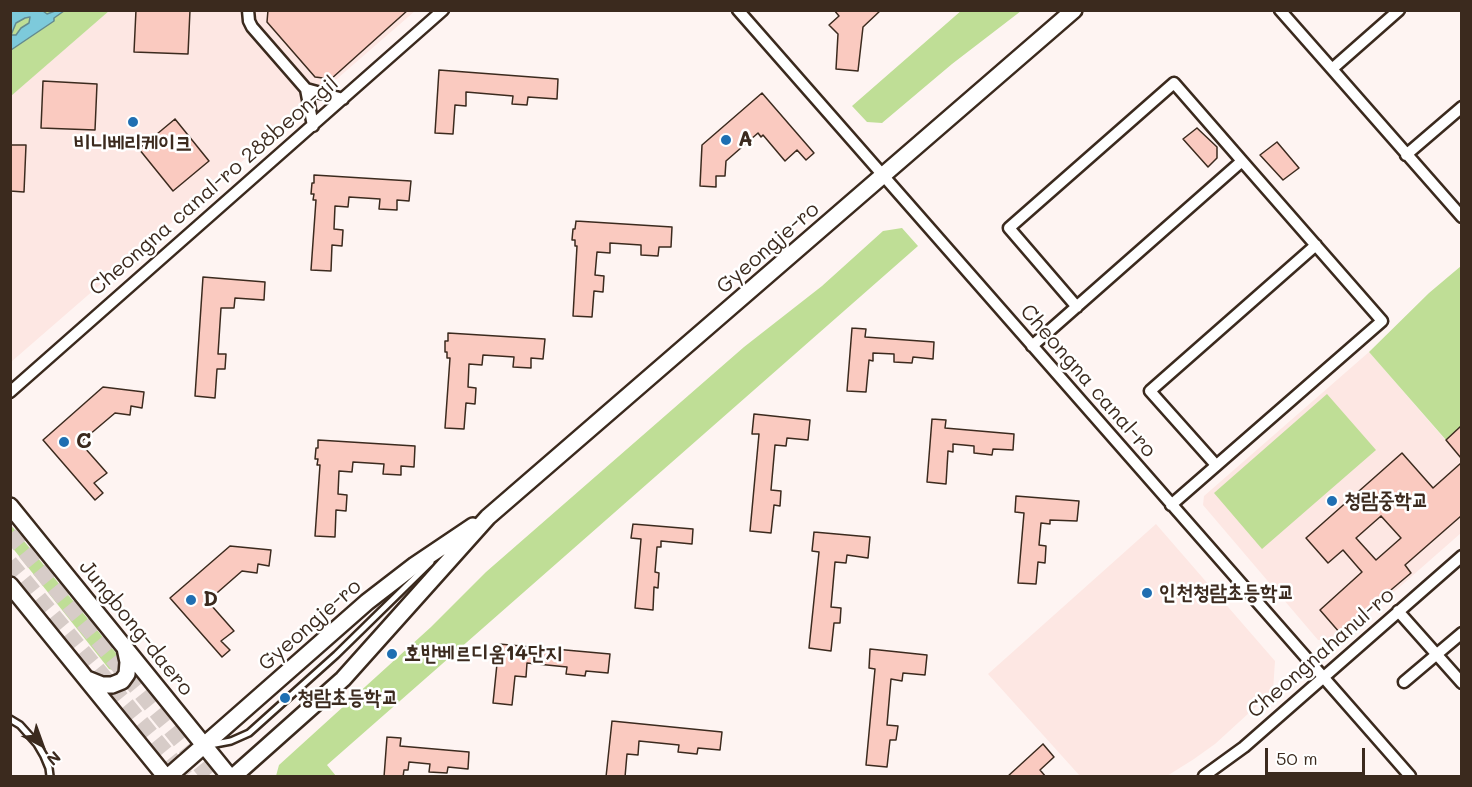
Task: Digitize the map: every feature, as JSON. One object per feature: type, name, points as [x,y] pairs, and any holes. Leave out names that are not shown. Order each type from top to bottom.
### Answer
[{"type":"main road","name":"Gyeongje-ro","points":[[167,777],[367,603],[415,565],[488,516],[1074,10]]},
{"type":"main road","name":"Jungbong-daero","points":[[10,506],[232,777]]},
{"type":"main road","name":"Gyeongje-ro","points":[[232,777],[343,680],[488,516]]},
{"type":"main road","points":[[10,585],[167,777]]},
{"type":"main road","points":[[87,680],[102,685],[112,685],[122,681],[128,674],[124,646]]},
{"type":"street","name":"Cheongna canal-ro 288beon-gil","points":[[248,10],[252,27],[306,89]]},
{"type":"street","name":"Cheongna canal-ro 288beon-gil","points":[[10,392],[443,10]]},
{"type":"street","name":"Cheongna canal-ro","points":[[738,10],[1410,777]]},
{"type":"street","points":[[1280,10],[1461,217]]},
{"type":"street","points":[[1332,69],[1399,10]]},
{"type":"street","points":[[1077,307],[1009,228],[1174,83],[1382,321],[1171,505]]},
{"type":"street","points":[[313,126],[306,89],[343,99]]},
{"type":"street","points":[[1406,155],[1461,107]]},
{"type":"street","points":[[1032,346],[1242,161]]},
{"type":"street","points":[[1216,465],[1150,391],[1316,245]]},
{"type":"street","name":"Cheongnahanul-ro","points":[[1204,777],[1244,747],[1461,556]]},
{"type":"street","points":[[1398,611],[1461,683]]},
{"type":"street","points":[[1404,682],[1461,633]]},
{"type":"lane","points":[[10,719],[20,725],[37,744],[47,762],[50,777]]},
{"type":"shaded area","points":[[109,11],[415,11],[11,362],[10,96]]},
{"type":"shaded area","name":"청람중학교","points":[[1369,352],[1461,458],[1461,533],[1338,641],[1318,640],[1203,505],[1204,496]]},
{"type":"shaded area","name":"인천청람초등학교","points":[[1156,524],[1275,661],[1273,691],[1215,744],[1167,776],[1080,776],[988,674]]},
{"type":"green space","points":[[962,10],[1021,11],[952,64],[882,123],[867,122],[852,106]]},
{"type":"green space","points":[[11,11],[109,11],[11,96]]},
{"type":"green space","points":[[902,228],[918,246],[327,765],[336,776],[276,776],[279,765],[431,627],[486,572],[744,347],[822,286],[883,231]]},
{"type":"green space","points":[[1461,266],[1461,426],[1446,440],[1369,352],[1429,293]]},
{"type":"green space","points":[[1327,394],[1376,450],[1262,549],[1214,493]]},
{"type":"green space","points":[[10,524],[120,658],[121,665],[118,668],[109,669],[11,546]]},
{"type":"water","points":[[11,10],[43,11],[47,14],[64,11],[54,18],[54,21],[11,50]],"holes":[[[30,17],[29,23],[16,35],[11,35],[16,23],[25,18]]]},
{"type":"building","points":[[136,10],[190,10],[188,54],[134,52]]},
{"type":"building","points":[[268,10],[408,10],[331,79],[315,77],[267,22]]},
{"type":"building","points":[[834,10],[881,10],[863,27],[858,71],[836,69],[838,34],[829,25],[839,16]]},
{"type":"building","points":[[439,70],[558,79],[557,99],[528,97],[527,105],[512,104],[513,96],[466,92],[466,106],[455,105],[453,134],[435,133]]},
{"type":"building","points":[[43,81],[97,84],[95,130],[41,128]]},
{"type":"building","name":"A","points":[[762,93],[814,153],[806,160],[797,150],[785,161],[763,135],[761,137],[758,133],[726,161],[725,176],[716,176],[716,187],[700,186],[702,145]]},
{"type":"building","points":[[175,119],[209,161],[173,191],[139,149]]},
{"type":"building","points":[[1197,128],[1217,147],[1217,158],[1208,167],[1183,139]]},
{"type":"building","points":[[1277,142],[1299,168],[1283,180],[1260,155]]},
{"type":"building","points":[[10,145],[26,145],[24,192],[10,191]]},
{"type":"building","points":[[314,175],[411,181],[409,201],[397,200],[397,210],[379,209],[380,199],[349,197],[348,207],[335,206],[334,229],[343,230],[342,246],[332,245],[331,271],[311,270],[316,200],[313,200],[314,194],[311,194]]},
{"type":"building","points":[[576,221],[672,227],[671,247],[659,247],[658,256],[641,255],[641,245],[610,243],[610,253],[597,252],[595,275],[604,276],[603,292],[594,291],[592,317],[573,316],[577,246],[575,246],[575,240],[572,240]]},
{"type":"building","points":[[203,277],[265,282],[264,300],[235,298],[234,308],[221,308],[218,354],[226,354],[225,369],[217,369],[215,398],[195,396]]},
{"type":"building","points":[[852,328],[866,329],[865,337],[934,342],[933,359],[913,357],[912,363],[894,362],[894,354],[873,353],[873,361],[869,360],[866,392],[847,391]]},
{"type":"building","points":[[448,333],[545,339],[543,359],[531,358],[531,368],[513,367],[514,357],[483,355],[482,365],[469,364],[468,387],[476,388],[475,404],[466,403],[464,429],[445,428],[450,358],[447,358],[447,352],[445,352]]},
{"type":"building","name":"C","points":[[103,387],[144,392],[142,408],[131,406],[130,415],[115,413],[82,441],[86,446],[84,447],[107,473],[94,483],[103,493],[95,500],[43,440]]},
{"type":"building","points":[[754,414],[810,420],[808,440],[787,438],[786,446],[775,445],[771,490],[781,491],[780,506],[774,505],[771,533],[750,531],[759,434],[752,434]]},
{"type":"building","points":[[932,419],[946,420],[945,428],[1014,434],[1013,450],[993,449],[992,455],[974,453],[974,446],[953,444],[953,452],[948,451],[946,484],[927,482]]},
{"type":"building","points":[[1461,426],[1461,458],[1446,440]]},
{"type":"building","points":[[318,440],[415,446],[414,467],[401,466],[401,475],[383,474],[384,464],[353,462],[352,472],[339,471],[338,494],[347,495],[346,511],[336,510],[335,537],[315,536],[320,465],[317,465],[318,459],[315,459]]},
{"type":"building","points":[[1402,453],[1433,488],[1461,463],[1461,516],[1405,565],[1411,573],[1340,633],[1320,610],[1362,572],[1343,550],[1328,563],[1306,538]],"holes":[[[1381,516],[1401,538],[1376,560],[1356,538]]]},
{"type":"building","points":[[1016,496],[1079,501],[1077,521],[1050,520],[1050,524],[1041,523],[1039,545],[1046,546],[1045,563],[1038,562],[1036,584],[1018,583],[1024,513],[1015,512]]},
{"type":"building","points":[[633,524],[693,529],[692,544],[661,541],[661,547],[657,547],[655,572],[659,573],[658,588],[654,587],[653,610],[635,608],[641,539],[631,538]]},
{"type":"building","points":[[814,532],[870,537],[868,558],[847,555],[846,563],[835,562],[831,607],[841,608],[840,623],[834,623],[831,651],[809,648],[819,552],[812,551]]},
{"type":"building","name":"D","points":[[230,546],[271,550],[269,566],[258,564],[257,573],[242,571],[210,599],[213,603],[211,605],[234,631],[221,641],[230,650],[222,657],[170,598]]},
{"type":"building","points":[[499,644],[610,654],[608,673],[586,671],[585,676],[566,674],[567,667],[527,663],[526,677],[515,676],[512,705],[493,703]]},
{"type":"building","points":[[870,649],[927,655],[925,675],[903,673],[902,681],[891,679],[887,725],[898,726],[896,740],[890,740],[887,767],[866,765],[875,669],[869,668]]},
{"type":"building","points":[[612,721],[722,732],[720,750],[698,748],[697,754],[678,752],[679,745],[639,741],[638,755],[627,754],[625,777],[606,777]]},
{"type":"building","points":[[387,737],[401,738],[400,746],[469,752],[468,769],[448,767],[447,773],[429,772],[430,764],[409,762],[408,770],[404,770],[403,777],[384,777]]},
{"type":"building","points":[[1043,744],[1054,757],[1040,770],[1046,777],[1007,777]]},
{"type":"tunnel","points":[[10,534],[208,776]]},
{"type":"tunnel","points":[[10,562],[186,776]]},
{"type":"place","name":"비니베리케이크","points":[[133,122]]},
{"type":"place","name":"A","points":[[726,140]]},
{"type":"place","name":"C","points":[[64,442]]},
{"type":"place","name":"청람중학교","points":[[1332,501]]},
{"type":"place","name":"인천청람초등학교","points":[[1147,593]]},
{"type":"place","name":"D","points":[[191,600]]},
{"type":"place","name":"호반베르디움14단지","points":[[392,654]]},
{"type":"place","name":"청람초등학교","points":[[285,698]]}]
